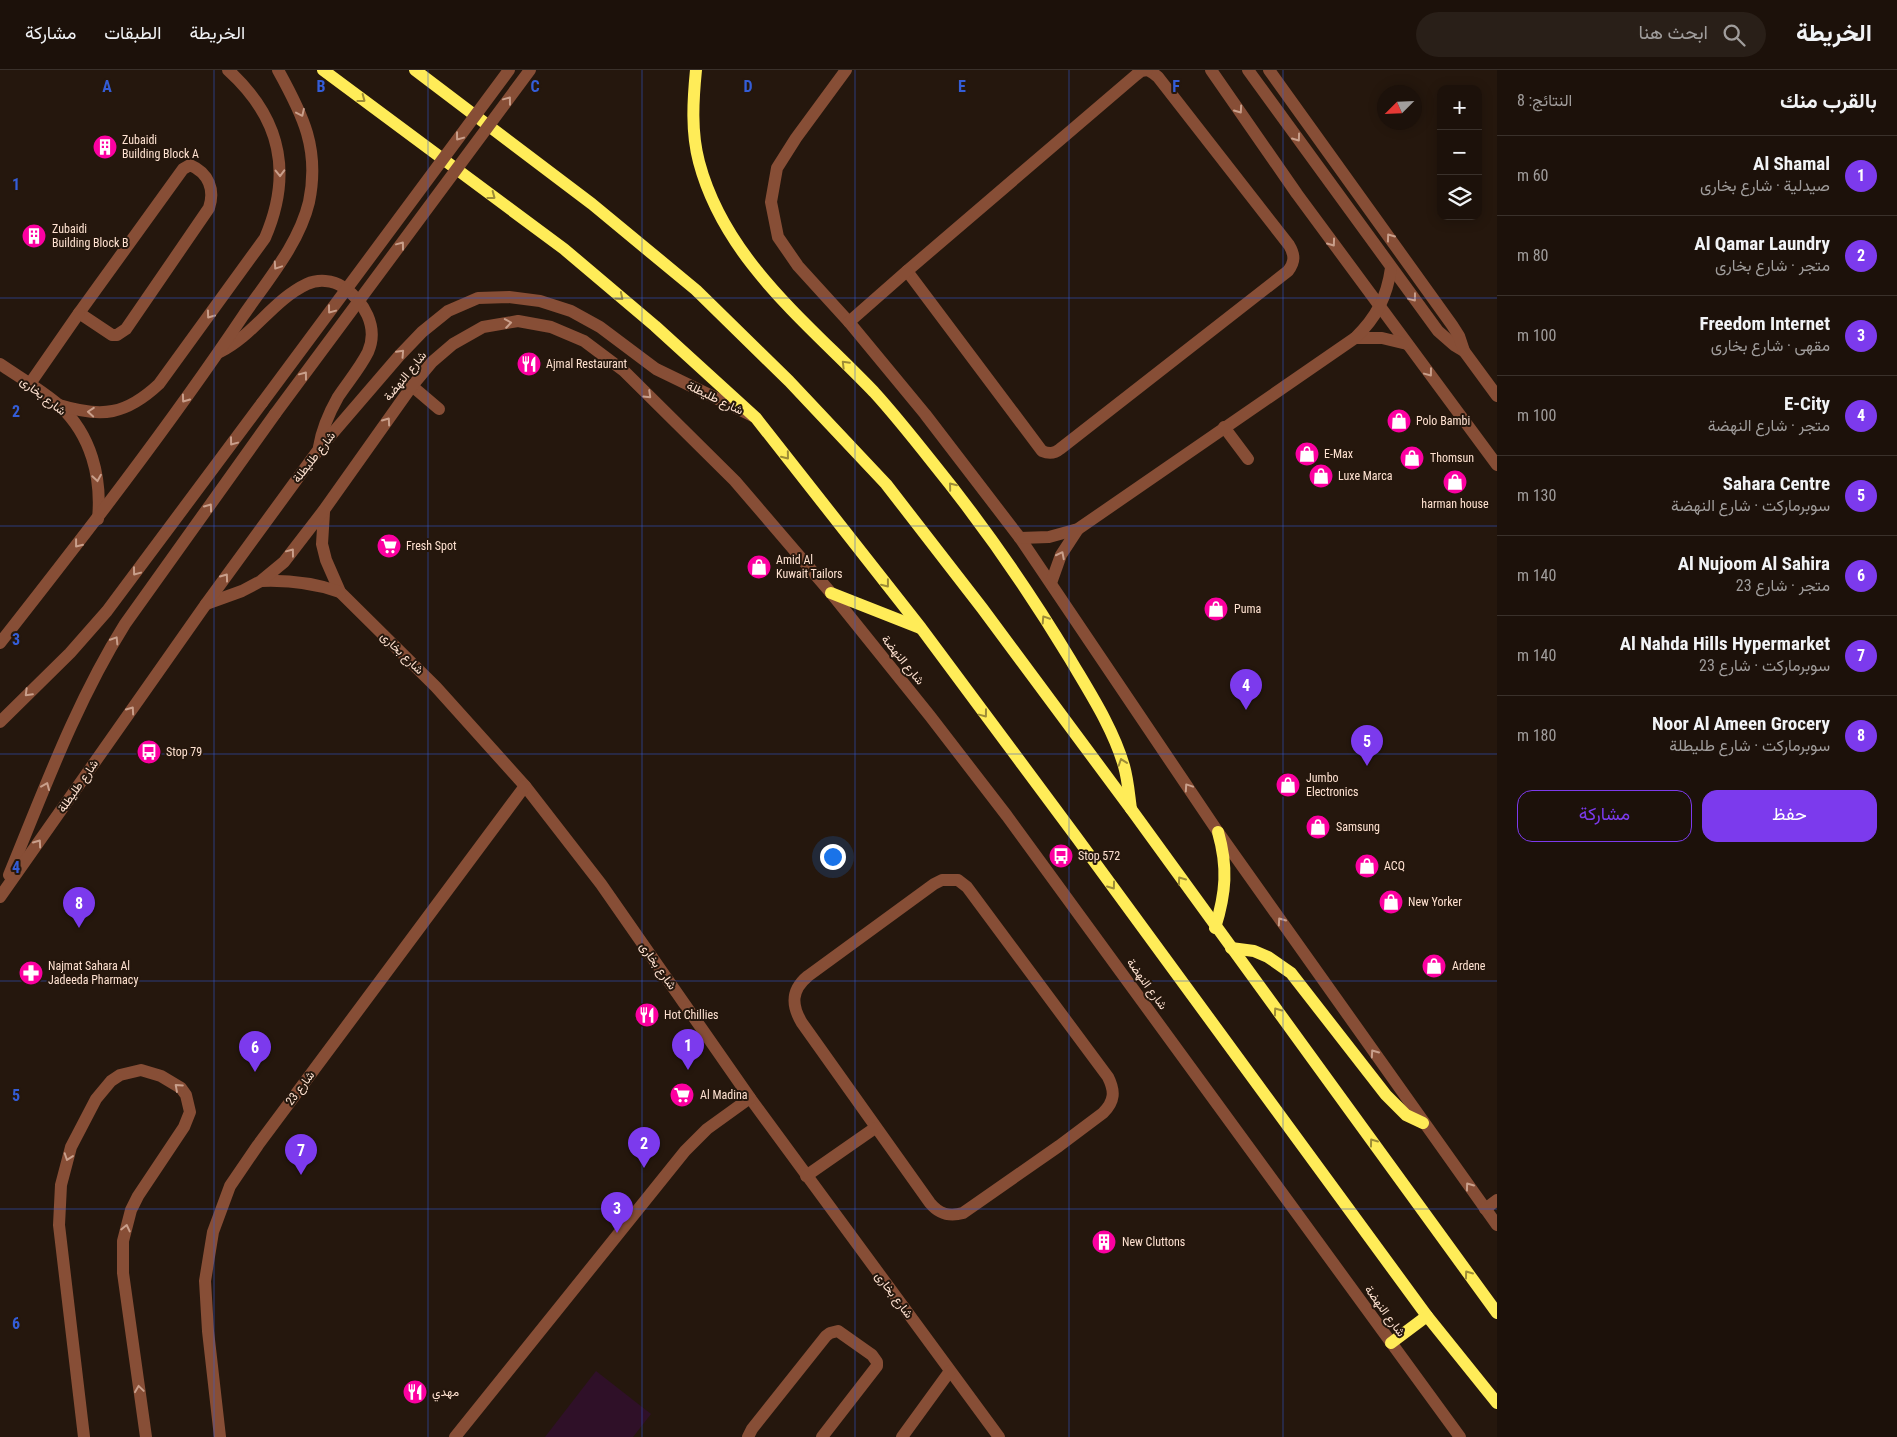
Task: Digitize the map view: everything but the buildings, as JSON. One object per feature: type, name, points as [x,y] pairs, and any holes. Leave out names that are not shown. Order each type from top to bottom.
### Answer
[{"type":"main road","points":[[323,70],[564,249],[655,326],[756,418],[921,628],[1427,1316],[1497,1403]]},
{"type":"main road","points":[[415,70],[592,204],[688,284],[790,381],[886,484],[982,608],[1131,809],[1497,1313]]},
{"type":"main road","points":[[696,70],[693,101],[694,132],[698,161],[707,188],[719,214],[744,256],[770,287],[874,393],[961,497],[1001,552],[1050,627],[1103,719],[1124,764],[1131,809]]},
{"type":"main road","points":[[831,594],[921,628]]},
{"type":"main road","points":[[1216,928],[1225,890],[1223,850],[1218,832]]},
{"type":"main road","points":[[1231,948],[1254,952],[1268,957],[1291,973],[1386,1095],[1406,1115],[1423,1123]]},
{"type":"main road","points":[[1391,1342],[1427,1316]]},
{"type":"street","points":[[59,405],[80,412],[102,413],[124,409],[143,399],[159,384],[265,238],[274,216],[279,192],[280,168],[276,145],[269,122],[257,101],[242,82],[228,70]]},
{"type":"street","points":[[0,643],[98,519],[218,353],[286,253],[299,229],[308,203],[312,176],[311,149],[305,122],[278,70]]},
{"type":"street","points":[[0,722],[70,653],[108,611],[509,70]]},
{"type":"street","points":[[0,896],[78,709],[112,644],[275,414],[530,70]]},
{"type":"street","points":[[846,70],[796,138],[777,168],[771,202],[778,237],[798,266],[849,322],[925,414],[1020,538],[1218,832],[1497,1226]]},
{"type":"street","points":[[849,322],[906,271],[1136,75],[1141,71],[1147,70],[1158,77],[1289,245],[1293,251],[1294,259],[1293,266],[1288,271],[1055,453],[1048,454],[1042,451],[906,271]]},
{"type":"street","points":[[1211,70],[1297,194],[1497,465]]},
{"type":"street","points":[[1248,70],[1438,331],[1464,351]]},
{"type":"street","points":[[1269,70],[1452,325],[1459,336],[1464,351],[1497,396]]},
{"type":"street","points":[[30,385],[79,313],[184,168],[190,165],[202,173],[207,179],[212,193],[212,200],[206,214],[126,329],[117,335],[112,335],[79,313]]},
{"type":"street","points":[[1020,538],[1049,537],[1078,529],[1355,338],[1373,319],[1380,308],[1386,294],[1391,268]]},
{"type":"street","points":[[218,353],[242,338],[292,292],[309,283],[322,280],[340,285],[354,294],[365,308],[371,324],[371,341],[363,360],[339,396],[325,422],[319,449]]},
{"type":"street","name":"شارع طليطلة","points":[[0,896],[206,604],[319,449],[399,356],[422,332],[448,312],[478,298],[509,297],[540,301],[571,311],[600,327],[656,369],[756,418]]},
{"type":"street","name":"شارع النهضة","points":[[206,604],[242,591],[261,581],[284,562],[324,510],[412,386],[432,362],[453,344],[483,327],[518,321],[551,327],[584,341],[624,371],[735,481],[831,594],[930,716],[1007,816],[1460,1437]]},
{"type":"street","points":[[1355,338],[1382,338],[1407,344]]},
{"type":"street","name":"شارع بخارى","points":[[0,364],[59,405],[81,433],[96,466],[100,501],[98,519]]},
{"type":"street","points":[[412,386],[439,409]]},
{"type":"street","points":[[1224,427],[1248,459]]},
{"type":"street","name":"شارع بخارى","points":[[324,510],[322,544],[326,560],[340,592],[436,686],[525,786],[601,884],[806,1176],[999,1437]]},
{"type":"street","points":[[1051,583],[1061,555],[1078,529]]},
{"type":"street","name":"شارع بخارى","points":[[261,581],[302,582],[340,592]]},
{"type":"street","name":"شارع 23","points":[[220,1437],[208,1331],[205,1281],[213,1232],[230,1186],[264,1137],[525,786]]},
{"type":"street","points":[[942,880],[958,880],[967,887],[1108,1077],[1114,1094],[1110,1105],[1059,1146],[963,1213],[956,1215],[948,1215],[935,1209],[875,1128],[797,1015],[794,1007],[796,989],[808,976],[934,884],[942,880]]},
{"type":"street","points":[[84,1437],[59,1225],[61,1185],[71,1147],[96,1099],[111,1081],[120,1075],[141,1070],[161,1076],[181,1088],[186,1095],[190,1112],[184,1127],[146,1182],[130,1210],[123,1241],[123,1273],[146,1437]]},
{"type":"street","points":[[456,1437],[685,1151],[708,1129],[750,1098]]},
{"type":"street","points":[[806,1176],[875,1128]]},
{"type":"street","points":[[1485,1209],[1497,1200]]},
{"type":"street","points":[[748,1437],[752,1429],[826,1336],[838,1331],[872,1355],[877,1362],[877,1366],[822,1437]]},
{"type":"street","points":[[902,1437],[950,1371]]},
{"type":"shaded area","points":[[596,1371],[651,1414],[633,1437],[545,1437]]},
{"type":"place","name":"Zubaidi Building Block A","points":[[105,147]]},
{"type":"place","name":"Zubaidi Building Block B","points":[[34,236]]},
{"type":"place","name":"Ajmal Restaurant","points":[[529,364]]},
{"type":"place","name":"Polo Bambi","points":[[1399,421]]},
{"type":"place","name":"E-Max","points":[[1307,454]]},
{"type":"place","name":"Thomsun","points":[[1412,458]]},
{"type":"place","name":"Luxe Marca","points":[[1321,476]]},
{"type":"place","name":"harman house","points":[[1455,482]]},
{"type":"place","name":"Fresh Spot","points":[[389,546]]},
{"type":"place","name":"Amid Al Kuwait Tailors","points":[[759,567]]},
{"type":"place","name":"Puma","points":[[1216,609]]},
{"type":"place","name":"E-City","points":[[1246,710]]},
{"type":"place","name":"Stop 79","points":[[149,752]]},
{"type":"place","name":"Sahara Centre","points":[[1367,766]]},
{"type":"place","name":"Jumbo Electronics","points":[[1288,785]]},
{"type":"place","name":"Samsung","points":[[1318,827]]},
{"type":"place","name":"Stop 572","points":[[1061,856]]},
{"type":"place","name":"ACQ","points":[[1367,866]]},
{"type":"place","name":"New Yorker","points":[[1391,902]]},
{"type":"place","name":"Noor Al Ameen Grocery","points":[[79,928]]},
{"type":"place","name":"Ardene","points":[[1434,966]]},
{"type":"place","name":"Najmat Sahara Al Jadeeda Pharmacy","points":[[31,973]]},
{"type":"place","name":"Hot Chillies","points":[[647,1015]]},
{"type":"place","name":"Al Shamal","points":[[688,1070]]},
{"type":"place","name":"Al Nujoom Al Sahira","points":[[255,1072]]},
{"type":"place","name":"Al Madina","points":[[682,1095]]},
{"type":"place","name":"Al Qamar Laundry","points":[[644,1168]]},
{"type":"place","name":"Al Nahda Hills Hypermarket","points":[[301,1175]]},
{"type":"place","name":"Freedom Internet","points":[[617,1233]]},
{"type":"place","name":"New Cluttons","points":[[1104,1242]]},
{"type":"place","name":"مهدي","points":[[415,1392]]}]
